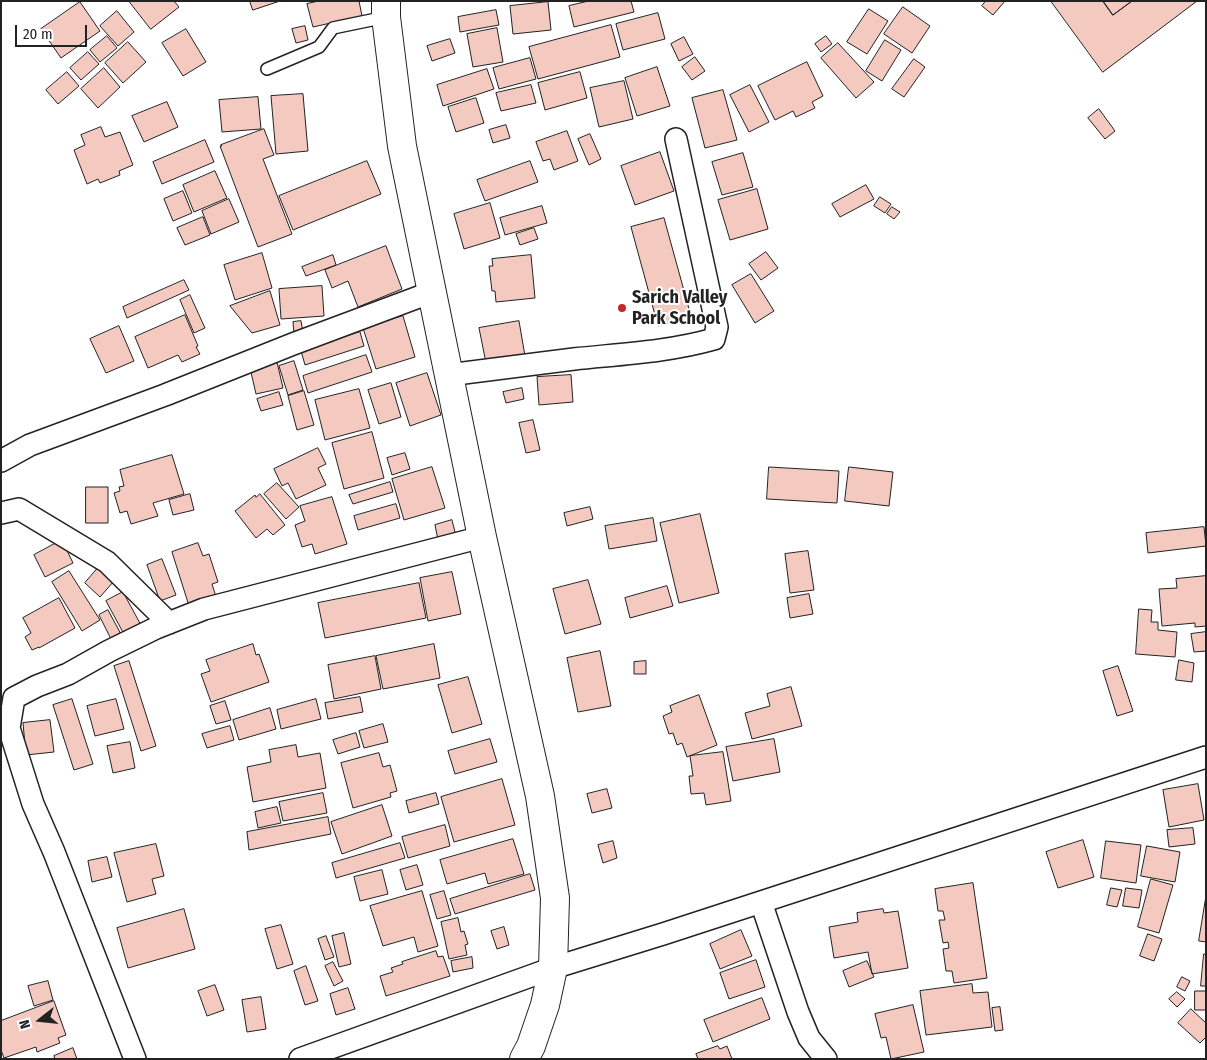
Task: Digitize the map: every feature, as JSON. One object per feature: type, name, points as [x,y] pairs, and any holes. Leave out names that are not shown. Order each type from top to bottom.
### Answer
[{"type":"street","points":[[386,9],[402,146],[482,537],[540,796],[555,898],[554,968],[545,1005],[531,1046],[524,1059]]},
{"type":"street","points":[[448,376],[694,345],[714,339],[717,327],[676,139]]},
{"type":"street","points":[[1,461],[30,445],[432,292]]},
{"type":"street","points":[[1,513],[19,509],[106,562],[169,623]]},
{"type":"street","points":[[135,1059],[54,852],[33,804],[9,728],[14,698],[37,686],[68,674],[156,628],[204,610],[482,537]]},
{"type":"street","points":[[300,1059],[554,968],[1206,758]]},
{"type":"street","points":[[761,902],[798,1012],[809,1038],[826,1059]]},
{"type":"lane","points":[[267,69],[319,47],[333,28],[386,9]]},
{"type":"building","points":[[129,1],[174,1],[179,7],[151,29]]},
{"type":"building","points":[[250,1],[280,1],[253,10]]},
{"type":"building","points":[[319,1],[359,1],[362,16],[313,27],[307,4]]},
{"type":"building","points":[[589,1],[631,1],[634,12],[574,27],[569,6]]},
{"type":"building","points":[[986,1],[1005,1],[993,15],[982,6]]},
{"type":"building","points":[[1051,1],[1103,1],[1113,15],[1132,1],[1197,1],[1103,72]]},
{"type":"building","points":[[1103,1],[1132,1],[1113,15]]},
{"type":"building","points":[[80,2],[100,31],[61,58],[41,29]]},
{"type":"building","points":[[548,2],[551,30],[513,34],[510,6]]},
{"type":"building","points":[[903,7],[930,26],[912,53],[884,34]]},
{"type":"building","points":[[869,9],[888,21],[867,54],[847,42]]},
{"type":"building","points":[[496,10],[499,25],[460,32],[458,17]]},
{"type":"building","points":[[117,11],[134,32],[118,46],[100,26]]},
{"type":"building","points":[[658,13],[665,39],[623,50],[616,24]]},
{"type":"building","points":[[611,25],[620,57],[538,79],[529,47]]},
{"type":"building","points":[[305,26],[308,40],[296,43],[292,29]]},
{"type":"building","points":[[497,28],[503,62],[473,67],[467,34]]},
{"type":"building","points":[[186,29],[206,62],[183,76],[162,43]]},
{"type":"building","points":[[107,36],[117,48],[100,62],[90,50]]},
{"type":"building","points":[[826,36],[832,44],[821,52],[815,44]]},
{"type":"building","points":[[684,37],[693,54],[679,61],[671,44]]},
{"type":"building","points":[[450,39],[455,53],[432,61],[427,46]]},
{"type":"building","points":[[885,40],[901,50],[882,81],[866,71]]},
{"type":"building","points":[[128,42],[146,62],[123,83],[105,63]]},
{"type":"building","points":[[838,43],[874,82],[856,98],[821,58]]},
{"type":"building","points":[[88,52],[99,64],[81,80],[70,68]]},
{"type":"building","points":[[695,57],[705,71],[692,80],[682,67]]},
{"type":"building","points":[[530,58],[536,79],[499,89],[493,68]]},
{"type":"building","points":[[914,59],[925,67],[904,97],[892,89]]},
{"type":"building","points":[[807,62],[823,96],[812,102],[815,108],[796,117],[793,111],[775,120],[758,86]]},
{"type":"building","points":[[657,67],[670,106],[637,116],[625,78]]},
{"type":"building","points":[[104,68],[120,87],[98,108],[81,89]]},
{"type":"building","points":[[487,69],[494,89],[443,106],[437,85]]},
{"type":"building","points":[[67,72],[79,86],[58,104],[46,90]]},
{"type":"building","points":[[580,72],[587,98],[545,110],[538,83]]},
{"type":"building","points":[[624,81],[633,119],[599,127],[590,88]]},
{"type":"building","points":[[531,85],[536,103],[501,111],[496,93]]},
{"type":"building","points":[[750,85],[769,122],[749,132],[730,95]]},
{"type":"building","points":[[723,90],[737,140],[705,148],[692,98]]},
{"type":"building","points":[[303,94],[308,151],[276,154],[271,96]]},
{"type":"building","points":[[258,97],[261,129],[222,132],[219,100]]},
{"type":"building","points":[[476,98],[484,123],[456,132],[448,107]]},
{"type":"building","points":[[167,102],[178,127],[144,142],[132,116]]},
{"type":"building","points":[[1099,109],[1115,131],[1105,139],[1088,118]]},
{"type":"building","points":[[506,125],[510,138],[493,143],[489,130]]},
{"type":"building","points":[[101,127],[105,137],[120,132],[133,165],[119,171],[120,175],[100,183],[98,179],[87,184],[74,150],[85,145],[81,135]]},
{"type":"building","points":[[264,129],[274,155],[263,159],[292,234],[258,247],[220,146]]},
{"type":"building","points":[[567,131],[578,161],[554,170],[550,159],[543,161],[536,142]]},
{"type":"building","points":[[590,134],[601,159],[589,165],[578,139]]},
{"type":"building","points":[[205,140],[214,162],[162,184],[153,162]]},
{"type":"building","points":[[660,152],[674,191],[635,205],[621,166]]},
{"type":"building","points":[[743,153],[753,187],[722,195],[712,162]]},
{"type":"building","points":[[367,161],[381,194],[293,230],[279,196]]},
{"type":"building","points":[[530,161],[538,182],[485,201],[477,180]]},
{"type":"building","points":[[215,171],[227,198],[194,212],[183,185]]},
{"type":"building","points":[[866,185],[874,199],[840,217],[832,204]]},
{"type":"building","points":[[757,189],[768,229],[730,240],[718,200]]},
{"type":"building","points":[[183,191],[192,213],[173,221],[164,199]]},
{"type":"building","points":[[880,197],[891,204],[885,213],[874,206]]},
{"type":"building","points":[[229,199],[239,222],[211,234],[202,211]]},
{"type":"building","points":[[490,203],[500,238],[464,249],[454,214]]},
{"type":"building","points":[[542,206],[547,223],[505,235],[500,218]]},
{"type":"building","points":[[892,207],[900,212],[894,219],[887,214]]},
{"type":"building","points":[[203,217],[210,235],[185,245],[177,228]]},
{"type":"building","points":[[664,218],[691,316],[658,326],[631,227]]},
{"type":"building","points":[[534,228],[538,239],[520,245],[516,234]]},
{"type":"building","points":[[386,246],[402,289],[358,307],[348,281],[332,288],[325,270]]},
{"type":"building","points":[[766,252],[778,268],[761,280],[749,264]]},
{"type":"building","points":[[262,253],[272,288],[235,300],[224,265]]},
{"type":"building","points":[[333,255],[336,265],[306,276],[302,267]]},
{"type":"building","points":[[531,255],[535,298],[496,302],[495,291],[492,291],[489,266],[493,266],[492,259]]},
{"type":"building","points":[[751,274],[774,311],[755,323],[732,285]]},
{"type":"building","points":[[184,280],[189,290],[127,318],[123,307]]},
{"type":"building","points":[[322,286],[324,316],[281,319],[279,289]]},
{"type":"building","points":[[270,291],[280,325],[252,333],[230,306]]},
{"type":"building","points":[[190,295],[205,328],[194,333],[180,300]]},
{"type":"building","points":[[185,315],[200,354],[182,362],[178,355],[148,368],[135,337]]},
{"type":"building","points":[[403,316],[415,357],[376,369],[363,328]]},
{"type":"building","points":[[301,321],[303,332],[294,334],[293,322]]},
{"type":"building","points":[[519,321],[525,356],[486,363],[479,328]]},
{"type":"building","points":[[119,326],[134,361],[106,373],[90,339]]},
{"type":"building","points":[[360,332],[364,346],[305,365],[301,351]]},
{"type":"building","points":[[366,355],[372,372],[308,393],[303,376]]},
{"type":"building","points":[[294,361],[303,390],[288,395],[279,366]]},
{"type":"building","points":[[277,362],[283,388],[256,394],[250,368]]},
{"type":"building","points":[[427,373],[441,415],[410,426],[396,383]]},
{"type":"building","points":[[571,375],[573,402],[539,405],[537,377]]},
{"type":"building","points":[[391,383],[401,417],[379,424],[368,390]]},
{"type":"building","points":[[522,388],[524,399],[506,403],[503,392]]},
{"type":"building","points":[[359,389],[370,428],[325,440],[315,400]]},
{"type":"building","points":[[304,391],[314,425],[297,430],[288,396]]},
{"type":"building","points":[[279,392],[283,405],[261,411],[257,399]]},
{"type":"building","points":[[533,420],[540,450],[526,453],[519,423]]},
{"type":"building","points":[[372,432],[384,478],[344,489],[332,443]]},
{"type":"building","points":[[318,448],[326,464],[318,468],[326,485],[296,499],[288,483],[282,486],[274,469]]},
{"type":"building","points":[[405,453],[410,469],[392,475],[387,458]]},
{"type":"building","points":[[172,455],[184,494],[153,503],[158,516],[131,524],[127,511],[120,513],[114,493],[120,491],[119,487],[124,486],[120,470]]},
{"type":"building","points":[[432,467],[445,508],[404,520],[392,479]]},
{"type":"building","points":[[769,467],[839,471],[837,503],[767,499]]},
{"type":"building","points":[[849,467],[893,472],[889,506],[845,501]]},
{"type":"building","points":[[390,482],[393,492],[353,504],[349,495]]},
{"type":"building","points":[[277,483],[299,507],[286,519],[264,494]]},
{"type":"building","points":[[86,487],[108,487],[108,523],[86,523]]},
{"type":"building","points":[[190,494],[194,510],[173,515],[169,500]]},
{"type":"building","points":[[260,494],[285,525],[273,535],[267,529],[256,538],[235,511],[255,495],[256,497]]},
{"type":"building","points":[[332,497],[347,544],[315,554],[312,544],[302,547],[295,525],[305,521],[300,506]]},
{"type":"building","points":[[396,504],[400,518],[358,530],[354,516]]},
{"type":"building","points":[[590,507],[593,519],[567,526],[564,513]]},
{"type":"building","points":[[700,514],[719,593],[679,603],[660,523]]},
{"type":"building","points":[[653,518],[657,541],[609,549],[605,526]]},
{"type":"building","points":[[452,520],[456,536],[438,540],[435,525]]},
{"type":"building","points":[[1204,527],[1206,546],[1148,553],[1146,533]]},
{"type":"building","points":[[62,540],[73,563],[45,577],[34,555]]},
{"type":"building","points":[[198,543],[203,556],[209,554],[218,582],[212,584],[217,600],[190,609],[172,552]]},
{"type":"building","points":[[808,551],[814,590],[790,593],[785,554]]},
{"type":"building","points":[[162,559],[176,595],[160,601],[147,565]]},
{"type":"building","points":[[98,568],[114,581],[100,597],[85,583]]},
{"type":"building","points":[[69,571],[100,620],[82,631],[52,582]]},
{"type":"building","points":[[452,572],[461,614],[428,621],[420,578]]},
{"type":"building","points":[[1206,576],[1206,626],[1195,627],[1195,623],[1162,626],[1159,589],[1177,588],[1176,579]]},
{"type":"building","points":[[588,580],[601,624],[565,634],[553,589]]},
{"type":"building","points":[[419,583],[426,618],[325,638],[318,603]]},
{"type":"building","points":[[667,586],[673,606],[630,618],[625,598]]},
{"type":"building","points":[[123,592],[142,627],[125,636],[106,601]]},
{"type":"building","points":[[809,594],[813,614],[790,618],[787,598]]},
{"type":"building","points":[[59,598],[75,628],[32,650],[25,637],[31,633],[23,618]]},
{"type":"building","points":[[1139,609],[1152,610],[1151,622],[1158,622],[1158,630],[1177,632],[1175,657],[1136,654]]},
{"type":"building","points":[[108,610],[122,636],[112,641],[99,615]]},
{"type":"building","points":[[1206,632],[1206,651],[1194,652],[1191,634]]},
{"type":"building","points":[[253,644],[256,655],[259,654],[269,682],[211,702],[201,674],[210,671],[206,660]]},
{"type":"building","points":[[434,644],[440,678],[383,689],[376,656]]},
{"type":"building","points":[[600,651],[611,706],[578,712],[567,658]]},
{"type":"building","points":[[375,656],[381,689],[334,699],[328,665]]},
{"type":"building","points":[[1179,660],[1194,663],[1192,682],[1176,680]]},
{"type":"building","points":[[129,661],[156,746],[141,751],[114,666]]},
{"type":"building","points":[[646,661],[646,674],[634,674],[634,662]]},
{"type":"building","points":[[1118,666],[1133,711],[1117,716],[1103,671]]},
{"type":"building","points":[[468,677],[482,724],[452,733],[438,685]]},
{"type":"building","points":[[791,687],[802,726],[752,739],[745,713],[770,706],[767,694]]},
{"type":"building","points":[[699,695],[717,745],[687,757],[682,743],[677,745],[673,733],[669,734],[663,716],[672,712],[670,706]]},
{"type":"building","points":[[360,697],[363,712],[328,719],[325,703]]},
{"type":"building","points":[[72,699],[93,764],[74,770],[53,705]]},
{"type":"building","points":[[116,699],[124,729],[95,736],[87,706]]},
{"type":"building","points":[[316,699],[321,719],[281,729],[277,710]]},
{"type":"building","points":[[225,701],[231,720],[216,724],[210,706]]},
{"type":"building","points":[[270,708],[276,729],[239,740],[233,720]]},
{"type":"building","points":[[50,720],[54,752],[26,755],[23,723]]},
{"type":"building","points":[[383,724],[388,742],[364,748],[359,731]]},
{"type":"building","points":[[230,726],[234,740],[207,748],[202,734]]},
{"type":"building","points":[[356,733],[360,747],[338,754],[333,740]]},
{"type":"building","points":[[490,739],[497,762],[455,774],[448,751]]},
{"type":"building","points":[[774,739],[780,772],[733,781],[726,747]]},
{"type":"building","points":[[130,742],[135,768],[113,773],[107,746]]},
{"type":"building","points":[[296,745],[298,757],[320,753],[326,788],[253,802],[247,767],[271,762],[269,750]]},
{"type":"building","points":[[723,752],[731,801],[706,805],[704,793],[691,794],[689,776],[693,776],[690,756]]},
{"type":"building","points":[[379,753],[383,767],[390,765],[397,791],[390,793],[391,797],[353,808],[341,763]]},
{"type":"building","points":[[502,779],[515,825],[454,842],[441,797]]},
{"type":"building","points":[[1198,784],[1204,820],[1169,827],[1163,790]]},
{"type":"building","points":[[607,789],[612,808],[592,813],[587,794]]},
{"type":"building","points":[[323,793],[327,813],[283,821],[279,802]]},
{"type":"building","points":[[436,793],[439,804],[409,813],[406,801]]},
{"type":"building","points":[[382,805],[392,836],[342,854],[331,822]]},
{"type":"building","points":[[277,807],[281,823],[258,828],[255,812]]},
{"type":"building","points":[[328,817],[331,834],[249,850],[247,832]]},
{"type":"building","points":[[445,825],[450,846],[408,858],[402,837]]},
{"type":"building","points":[[1193,828],[1195,844],[1169,847],[1167,830]]},
{"type":"building","points":[[513,839],[524,874],[488,884],[485,873],[447,884],[440,860]]},
{"type":"building","points":[[1083,840],[1094,877],[1058,888],[1046,852]]},
{"type":"building","points":[[613,841],[617,858],[603,863],[598,845]]},
{"type":"building","points":[[1106,841],[1141,845],[1136,883],[1101,878]]},
{"type":"building","points":[[400,843],[405,858],[336,878],[332,863]]},
{"type":"building","points":[[156,844],[164,876],[152,879],[156,894],[127,902],[114,853]]},
{"type":"building","points":[[1147,846],[1180,852],[1175,882],[1141,876]]},
{"type":"building","points":[[107,857],[112,877],[92,882],[88,861]]},
{"type":"building","points":[[417,865],[423,885],[406,890],[400,870]]},
{"type":"building","points":[[382,870],[388,894],[360,901],[354,877]]},
{"type":"building","points":[[530,874],[535,890],[455,914],[450,899]]},
{"type":"building","points":[[1151,879],[1173,885],[1159,933],[1138,927]]},
{"type":"building","points":[[973,883],[987,978],[954,983],[952,971],[946,971],[943,949],[949,948],[948,942],[943,943],[939,920],[945,920],[943,911],[938,911],[935,889]]},
{"type":"building","points":[[1111,888],[1122,890],[1117,907],[1107,905]]},
{"type":"building","points":[[1126,888],[1142,890],[1139,908],[1123,906]]},
{"type":"building","points":[[422,891],[438,946],[418,952],[414,937],[383,946],[370,906]]},
{"type":"building","points":[[444,891],[451,915],[437,919],[430,895]]},
{"type":"building","points":[[1206,896],[1206,942],[1199,941]]},
{"type":"building","points":[[184,909],[195,949],[128,968],[117,928]]},
{"type":"building","points":[[883,909],[884,913],[898,911],[908,968],[872,974],[868,952],[834,958],[829,927],[858,922],[857,913]]},
{"type":"building","points":[[458,918],[461,932],[464,931],[468,944],[465,945],[467,955],[449,959],[441,922]]},
{"type":"building","points":[[281,925],[293,964],[277,969],[265,929]]},
{"type":"building","points":[[504,927],[509,945],[497,949],[491,931]]},
{"type":"building","points":[[741,930],[752,956],[720,969],[710,944]]},
{"type":"building","points":[[344,933],[351,964],[339,967],[332,936]]},
{"type":"building","points":[[1148,934],[1162,939],[1154,961],[1140,956]]},
{"type":"building","points":[[326,936],[334,957],[325,960],[318,939]]},
{"type":"building","points":[[436,951],[438,957],[443,956],[450,976],[386,996],[380,976],[393,972],[391,968],[403,964],[402,962]]},
{"type":"building","points":[[1204,954],[1206,954],[1206,986],[1201,986]]},
{"type":"building","points":[[472,957],[473,968],[453,972],[451,961]]},
{"type":"building","points":[[756,960],[765,987],[729,999],[720,973]]},
{"type":"building","points":[[867,961],[874,977],[849,987],[843,971]]},
{"type":"building","points":[[333,962],[343,981],[334,986],[325,966]]},
{"type":"building","points":[[306,966],[318,1001],[305,1005],[294,971]]},
{"type":"building","points":[[1182,977],[1190,981],[1185,991],[1177,987]]},
{"type":"building","points":[[48,981],[53,1000],[34,1006],[28,986]]},
{"type":"building","points":[[972,984],[973,993],[988,992],[992,1027],[926,1035],[920,991]]},
{"type":"building","points":[[215,985],[224,1010],[207,1016],[198,991]]},
{"type":"building","points":[[348,988],[355,1009],[336,1015],[330,994]]},
{"type":"building","points":[[1195,991],[1206,991],[1206,1010],[1195,1010]]},
{"type":"building","points":[[1177,992],[1185,999],[1177,1007],[1169,999]]},
{"type":"building","points":[[261,997],[266,1029],[247,1032],[242,1000]]},
{"type":"building","points":[[762,998],[770,1019],[713,1042],[704,1020]]},
{"type":"building","points":[[54,1001],[66,1035],[58,1038],[60,1043],[37,1052],[36,1047],[4,1058],[1,1050],[1,1021]]},
{"type":"building","points":[[913,1005],[924,1052],[891,1059],[886,1037],[881,1038],[875,1014]]},
{"type":"building","points":[[1000,1007],[1003,1030],[995,1031],[992,1008]]},
{"type":"building","points":[[1191,1009],[1206,1023],[1206,1037],[1200,1043],[1178,1023]]},
{"type":"building","points":[[718,1046],[720,1049],[727,1046],[732,1059],[698,1059],[696,1054]]},
{"type":"building","points":[[73,1048],[77,1059],[55,1059],[54,1056]]},
{"type":"place","name":"Sarich Valley Park School","points":[[622,308]]}]
